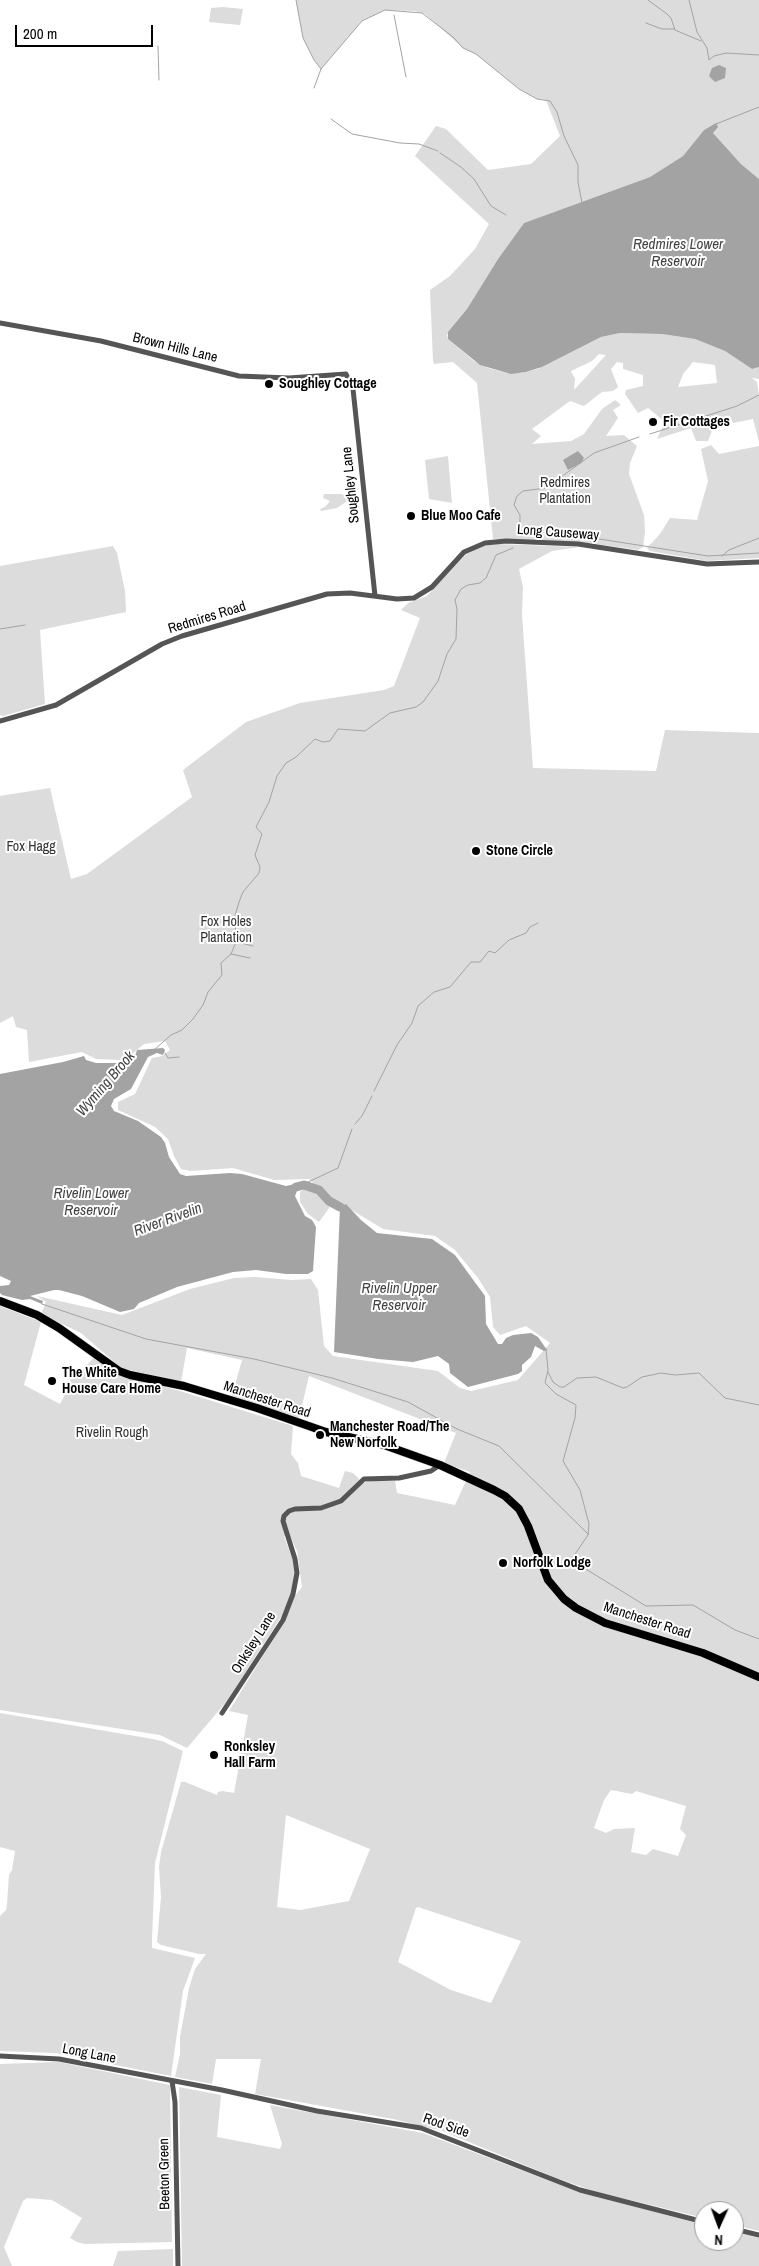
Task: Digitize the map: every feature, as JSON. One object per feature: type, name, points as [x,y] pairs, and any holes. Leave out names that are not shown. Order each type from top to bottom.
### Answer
[{"type":"main road","name":"Manchester Road","points":[[0,1301],[37,1315],[73,1336],[108,1364],[124,1373],[184,1386],[257,1408],[326,1432],[384,1445],[440,1465],[494,1490],[513,1502],[528,1526],[548,1580],[564,1599],[576,1608],[605,1623],[702,1653],[759,1677]]},
{"type":"street","name":"Brown Hills Lane","points":[[0,323],[91,339],[239,376],[289,378],[346,374]]},
{"type":"street","name":"Soughley Lane","points":[[346,374],[353,389],[375,596]]},
{"type":"street","name":"Long Causeway","points":[[375,596],[402,599],[419,596],[432,587],[460,556],[469,549],[479,544],[495,541],[592,546],[707,564],[759,562]]},
{"type":"street","name":"Redmires Road","points":[[0,720],[56,705],[157,647],[182,636],[321,596],[345,593],[375,596]]},
{"type":"street","name":"Onksley Lane","points":[[222,1713],[283,1620],[294,1594],[297,1573],[295,1559],[283,1521],[284,1516],[289,1511],[295,1509],[321,1508],[341,1501],[364,1480],[399,1478],[431,1471],[440,1465]]},
{"type":"street","name":"Long Lane","points":[[0,2056],[59,2059],[172,2082]]},
{"type":"street","name":"Rod Side","points":[[172,2082],[222,2090],[317,2111],[421,2128],[580,2190],[694,2219]]},
{"type":"street","name":"Beeton Green","points":[[172,2082],[175,2102],[178,2266]]},
{"type":"street","points":[[744,2231],[759,2235]]},
{"type":"green space","name":"Redmires Plantation","points":[[296,0],[759,0],[759,179],[741,164],[713,133],[716,123],[704,130],[683,156],[650,177],[524,223],[498,259],[467,309],[447,335],[448,339],[474,361],[488,368],[507,373],[521,373],[538,369],[601,337],[620,333],[662,334],[695,339],[725,351],[752,369],[759,367],[759,379],[752,378],[757,382],[759,396],[759,442],[753,419],[733,423],[730,416],[716,420],[708,441],[696,441],[691,428],[657,439],[665,422],[648,408],[638,413],[625,394],[626,390],[643,386],[643,375],[623,369],[623,363],[617,362],[611,369],[618,387],[613,391],[602,392],[584,406],[570,401],[532,429],[541,436],[532,444],[571,441],[584,434],[602,409],[615,400],[621,405],[613,410],[618,418],[606,436],[624,435],[637,446],[630,463],[629,474],[644,515],[645,532],[643,547],[638,550],[589,543],[493,539],[477,383],[453,362],[434,364],[433,361],[430,290],[450,276],[475,249],[489,224],[415,156],[436,126],[446,129],[488,170],[531,164],[560,136],[546,100],[537,99],[519,89],[476,54],[463,48],[425,14],[415,11],[385,10],[362,21],[321,69],[314,60],[303,38]],"holes":[[[599,354],[606,355],[574,390],[575,379],[571,371],[592,361]],[[693,362],[715,365],[717,383],[678,387],[683,374]]]},
{"type":"green space","points":[[211,8],[243,9],[240,25],[209,22]]},
{"type":"green space","points":[[711,445],[719,454],[759,446],[759,558],[707,561],[650,551],[647,548],[660,534],[670,518],[697,520],[708,481],[701,449]]},
{"type":"green space","points":[[448,456],[452,503],[429,499],[425,460]]},
{"type":"green space","points":[[324,494],[342,494],[350,499],[337,508],[321,511],[320,509],[325,507],[330,501],[323,498]]},
{"type":"green space","points":[[497,544],[579,547],[552,551],[519,569],[523,587],[522,615],[533,768],[656,771],[665,730],[759,733],[759,2231],[744,2227],[744,2201],[694,2201],[694,2216],[596,2192],[554,2177],[442,2131],[393,2119],[255,2094],[261,2059],[216,2059],[212,2084],[175,2077],[189,1988],[195,1969],[206,1954],[161,1945],[157,1942],[161,1897],[159,1867],[161,1852],[181,1782],[217,1795],[218,1792],[222,1791],[234,1793],[248,1715],[229,1711],[286,1618],[294,1597],[302,1587],[297,1551],[291,1538],[284,1536],[296,1569],[291,1594],[281,1617],[227,1701],[187,1748],[160,1735],[0,1710],[0,1306],[41,1322],[24,1385],[60,1404],[69,1387],[68,1382],[84,1369],[94,1357],[117,1374],[180,1391],[293,1426],[291,1454],[298,1463],[301,1476],[339,1488],[345,1471],[353,1473],[363,1483],[374,1480],[395,1481],[397,1493],[455,1505],[470,1472],[444,1463],[456,1433],[309,1376],[299,1418],[232,1396],[242,1360],[187,1348],[181,1382],[121,1368],[81,1333],[41,1314],[46,1302],[37,1296],[122,1315],[190,1289],[234,1278],[311,1279],[318,1290],[324,1346],[333,1356],[438,1371],[460,1388],[471,1391],[518,1380],[550,1343],[526,1326],[500,1335],[493,1327],[490,1297],[478,1278],[455,1250],[435,1236],[383,1229],[335,1200],[319,1222],[308,1214],[300,1202],[300,1192],[313,1183],[309,1179],[274,1180],[233,1168],[191,1171],[181,1169],[168,1139],[155,1127],[118,1110],[118,1102],[135,1094],[152,1058],[162,1056],[170,1050],[165,1041],[144,1044],[130,1056],[120,1060],[96,1059],[82,1052],[29,1062],[27,1030],[16,1027],[13,1016],[0,1023],[0,796],[50,788],[71,879],[87,874],[192,797],[183,770],[246,722],[300,703],[384,690],[394,686],[420,618],[401,610],[408,603],[427,596],[468,552],[483,546]],"holes":[[[611,1790],[632,1794],[636,1791],[686,1806],[680,1829],[686,1835],[678,1856],[653,1849],[646,1855],[631,1852],[635,1828],[614,1829],[606,1833],[594,1828],[604,1800]],[[286,1815],[370,1849],[349,1901],[300,1910],[277,1907]],[[418,1907],[521,1941],[491,2003],[451,1990],[398,1962],[416,1908]]]},
{"type":"green space","points":[[113,546],[117,553],[125,591],[126,612],[40,630],[45,704],[3,716],[0,715],[0,566]]},
{"type":"green space","points":[[0,1713],[162,1741],[183,1751],[155,1863],[152,1939],[152,1948],[195,1958],[183,1991],[171,2076],[55,2053],[0,2051],[0,1916],[6,1910],[9,1875],[12,1870],[15,1851],[0,1847]]},
{"type":"green space","points":[[59,2062],[170,2085],[172,2242],[85,2244],[77,2242],[70,2238],[82,2218],[52,2200],[27,2198],[23,2201],[4,2247],[12,2266],[0,2266],[0,2064]]},
{"type":"green space","points":[[179,2087],[221,2095],[217,2137],[280,2149],[282,2144],[270,2105],[423,2133],[579,2192],[694,2222],[694,2251],[744,2251],[744,2234],[759,2238],[759,2266],[182,2266]]},
{"type":"green space","points":[[173,2249],[173,2266],[113,2266],[118,2251]]},
{"type":"water","points":[[719,65],[726,68],[725,78],[715,82],[709,76],[712,68]]},
{"type":"water","name":"Redmires Lower Reservoir","points":[[716,123],[718,127],[713,133],[741,164],[759,179],[759,367],[752,369],[725,351],[695,339],[662,334],[620,333],[601,337],[542,367],[511,374],[480,365],[448,339],[448,332],[467,309],[498,259],[524,223],[650,177],[683,156],[704,130]]},
{"type":"water","points":[[578,451],[584,458],[581,463],[568,470],[563,460]]},
{"type":"water","name":"Rivelin Lower Reservoir","points":[[163,1048],[165,1050],[163,1055],[157,1053],[148,1057],[131,1089],[114,1099],[111,1106],[114,1111],[138,1121],[161,1137],[169,1157],[180,1174],[186,1176],[242,1174],[286,1186],[304,1182],[306,1185],[297,1191],[295,1196],[305,1216],[312,1220],[316,1227],[313,1271],[308,1274],[286,1274],[256,1270],[233,1272],[177,1287],[139,1303],[134,1309],[120,1312],[82,1296],[59,1290],[30,1296],[43,1301],[42,1304],[30,1299],[22,1300],[2,1295],[0,1293],[0,1286],[9,1285],[11,1281],[0,1276],[0,1074],[84,1056],[86,1060],[96,1063],[122,1063],[134,1059],[137,1050]]},
{"type":"water","name":"Rivelin Upper Reservoir","points":[[346,1204],[377,1233],[432,1239],[455,1255],[485,1296],[486,1324],[498,1344],[502,1344],[506,1338],[513,1335],[531,1333],[538,1337],[547,1350],[544,1351],[535,1346],[531,1357],[522,1365],[522,1371],[518,1374],[468,1387],[450,1373],[449,1364],[438,1356],[413,1362],[334,1352],[340,1207]]},
{"type":"waterway","points":[[296,0],[303,38],[314,60],[321,69]]},
{"type":"waterway","points":[[648,0],[671,18],[675,30],[701,41]]},
{"type":"waterway","points":[[689,0],[697,32],[707,48],[709,60],[714,56],[726,53],[759,55]]},
{"type":"waterway","points":[[314,88],[321,69],[362,21],[385,10],[422,13],[453,37],[463,48],[476,54],[519,89],[537,99],[550,101],[557,112],[564,136],[578,165],[578,182],[582,203]]},
{"type":"waterway","points":[[394,15],[406,77]]},
{"type":"waterway","points":[[646,23],[662,29],[674,29]]},
{"type":"waterway","points":[[158,46],[159,80]]},
{"type":"waterway","points":[[716,124],[759,107]]},
{"type":"waterway","points":[[331,119],[352,134],[400,143],[419,144],[438,151]]},
{"type":"waterway","points":[[440,153],[461,167],[474,179],[491,206],[506,215]]},
{"type":"waterway","points":[[650,434],[737,406],[759,395]]},
{"type":"waterway","name":"Wyming Brook","points":[[516,534],[520,530],[520,515],[514,505],[517,496],[523,491],[546,488],[594,453],[639,437]]},
{"type":"waterway","points":[[520,530],[542,530],[708,556],[759,553]]},
{"type":"waterway","points":[[722,556],[729,550],[759,538]]},
{"type":"waterway","name":"Wyming Brook","points":[[154,1050],[171,1035],[182,1030],[193,1019],[203,1005],[208,992],[222,975],[221,963],[231,954],[236,942],[235,916],[239,902],[243,892],[259,873],[260,867],[255,855],[262,834],[256,827],[269,802],[277,776],[286,763],[296,757],[315,739],[323,742],[330,741],[338,729],[365,731],[390,713],[416,707],[423,702],[438,681],[447,654],[456,639],[457,609],[455,600],[461,589],[468,585],[480,583],[486,578],[496,555],[513,548]]},
{"type":"waterway","points":[[0,629],[25,625]]},
{"type":"waterway","points":[[374,1091],[397,1045],[412,1023],[418,1006],[434,992],[450,987],[471,962],[480,962],[489,951],[495,953],[509,940],[526,933],[530,927],[538,923]]},
{"type":"waterway","points":[[237,942],[253,946]]},
{"type":"waterway","points":[[231,954],[250,958]]},
{"type":"waterway","points":[[165,1053],[168,1058],[179,1057]]},
{"type":"waterway","points":[[355,1124],[362,1116],[372,1096]]},
{"type":"waterway","points":[[304,1184],[338,1168],[352,1129]]},
{"type":"waterway","name":"River Rivelin","points":[[296,1187],[304,1185],[319,1190],[329,1201],[340,1207]]},
{"type":"waterway","points":[[42,1304],[146,1339],[254,1359],[332,1378],[408,1402],[457,1429],[499,1446],[588,1534]]},
{"type":"waterway","points":[[546,1349],[548,1370],[545,1383],[556,1394],[576,1405],[575,1418],[563,1461],[580,1490],[589,1524],[588,1535],[571,1560],[646,1606],[693,1605],[735,1630],[759,1639]]},
{"type":"waterway","points":[[548,1372],[553,1382],[560,1387],[564,1387],[577,1378],[596,1377],[623,1388],[642,1377],[661,1373],[675,1375],[699,1373],[725,1398],[759,1405]]},
{"type":"place","name":"Soughley Cottage","points":[[269,384]]},
{"type":"place","name":"Fir Cottages","points":[[653,422]]},
{"type":"place","name":"Blue Moo Cafe","points":[[411,516]]},
{"type":"place","name":"Stone Circle","points":[[476,851]]},
{"type":"place","name":"The White House Care Home","points":[[52,1381]]},
{"type":"place","name":"Manchester Road/The New Norfolk","points":[[320,1435]]},
{"type":"place","name":"Norfolk Lodge","points":[[503,1563]]},
{"type":"place","name":"Ronksley Hall Farm","points":[[214,1755]]},
{"type":"park label","name":"Fox Hagg","points":[[31,847]]},
{"type":"park label","name":"Fox Holes Plantation","points":[[226,930]]},
{"type":"park label","name":"Rivelin Rough","points":[[112,1433]]}]
